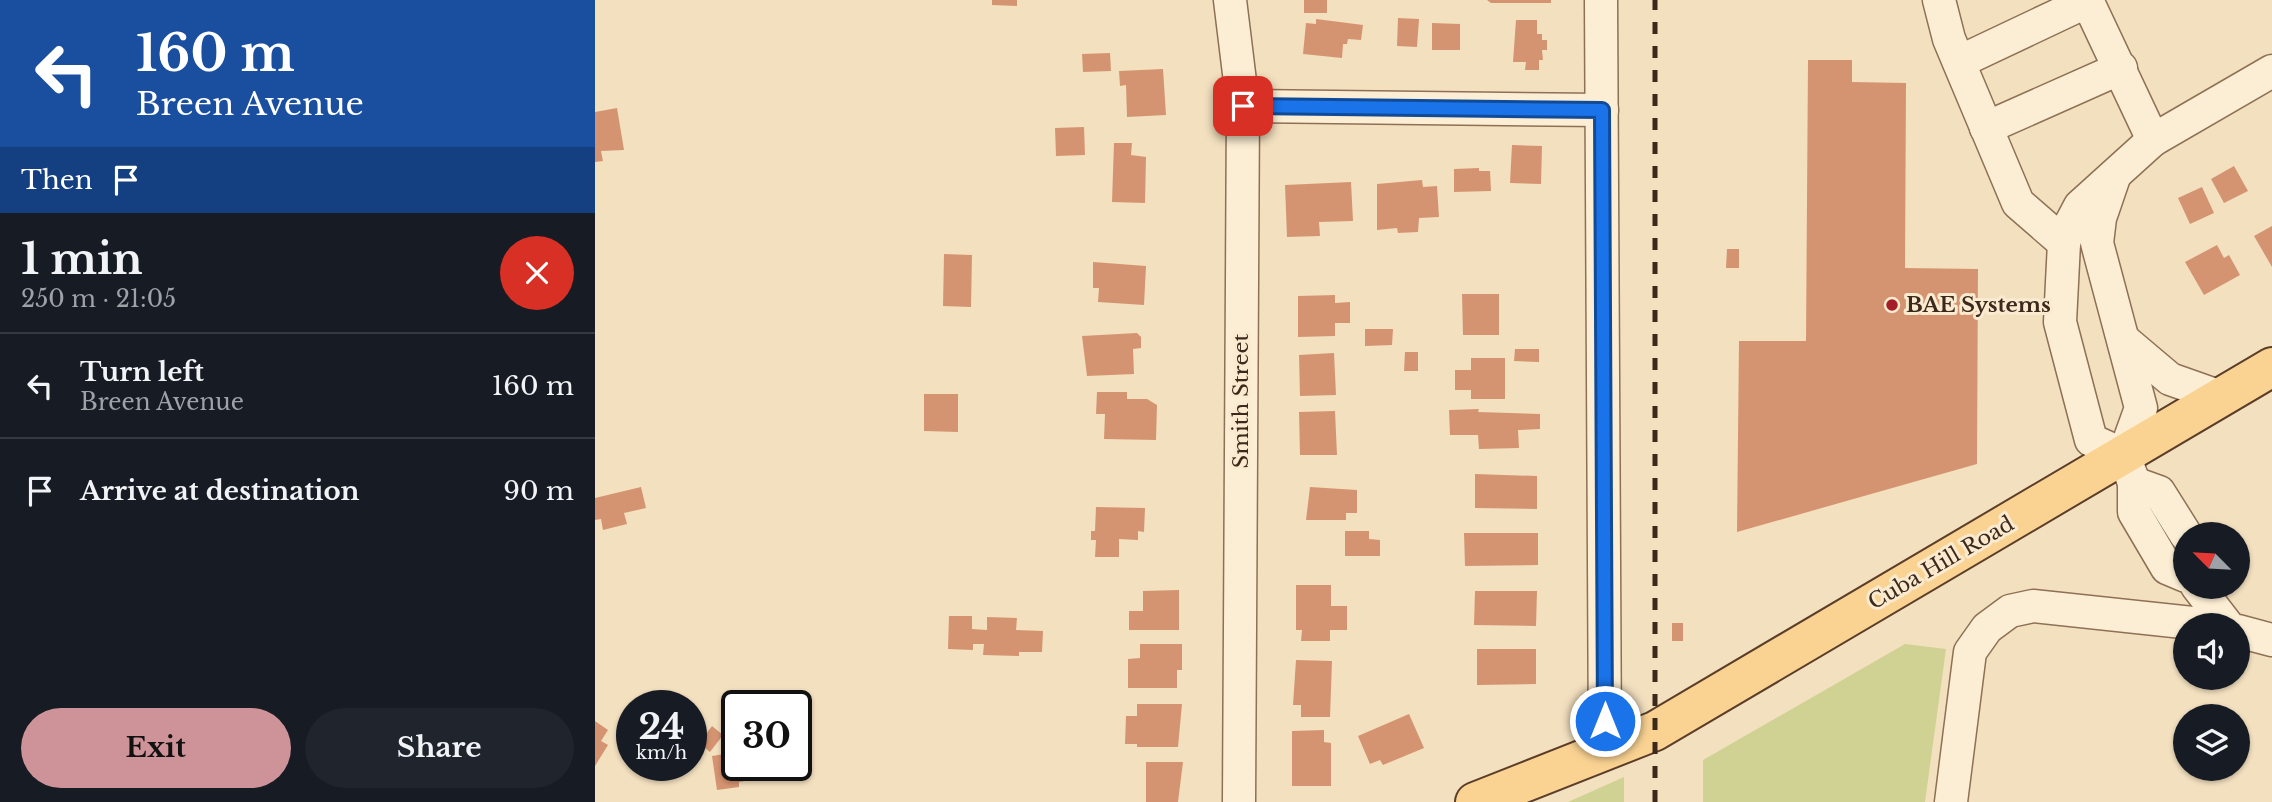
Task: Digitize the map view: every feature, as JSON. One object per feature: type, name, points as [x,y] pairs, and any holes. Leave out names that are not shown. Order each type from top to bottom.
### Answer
[{"type":"main road","name":"Cuba Hill Road","points":[[1475,802],[1605,748],[1655,731],[2129,469],[2221,397],[2272,367]]},
{"type":"street","name":"Smith Street","points":[[1230,0],[1243,106],[1239,802]]},
{"type":"street","points":[[1601,0],[1605,748]]},
{"type":"street","points":[[1939,0],[1959,62],[2018,203],[2064,243]]},
{"type":"street","points":[[1959,62],[2088,1],[2153,140]]},
{"type":"street","points":[[1986,128],[2121,68]]},
{"type":"street","points":[[2178,522],[2159,492],[2091,440],[2085,426],[2060,322],[2064,243],[2080,205],[2153,140],[2272,71]]},
{"type":"street","points":[[1243,106],[1602,110]]},
{"type":"street","points":[[2116,173],[2100,218],[2097,243],[2141,408],[2129,469],[2134,512],[2167,569],[2173,571]]},
{"type":"street","points":[[2125,341],[2170,379],[2221,397]]},
{"type":"street","points":[[2207,599],[2218,613]]},
{"type":"street","points":[[1951,802],[1970,652],[1987,628],[2010,611],[2033,606],[2173,621]]},
{"type":"street","points":[[2250,634],[2272,640]]},
{"type":"green space","points":[[1905,644],[1946,649],[1925,802],[1703,802],[1703,760]]},
{"type":"green space","points":[[1624,777],[1624,802],[1568,802]]},
{"type":"building","points":[[992,0],[1017,0],[1017,6],[992,5]]},
{"type":"building","points":[[1304,0],[1327,0],[1327,13],[1304,13]]},
{"type":"building","points":[[1487,0],[1551,0],[1551,3],[1491,3]]},
{"type":"building","points":[[1398,18],[1419,19],[1417,47],[1397,46]]},
{"type":"building","points":[[1316,19],[1363,25],[1361,40],[1348,39],[1347,44],[1343,44],[1342,58],[1303,54],[1306,23],[1316,24]]},
{"type":"building","points":[[1516,20],[1537,20],[1537,34],[1542,34],[1542,40],[1547,40],[1547,50],[1542,50],[1543,60],[1539,60],[1539,70],[1525,70],[1526,62],[1513,62]]},
{"type":"building","points":[[1432,23],[1460,24],[1460,50],[1432,50]]},
{"type":"building","points":[[1110,53],[1111,71],[1083,72],[1082,54]]},
{"type":"building","name":"BAE Systems","points":[[1808,60],[1852,60],[1852,82],[1906,83],[1905,268],[1978,269],[1977,464],[1737,532],[1739,341],[1806,341]]},
{"type":"building","points":[[1163,69],[1166,115],[1127,117],[1126,85],[1120,86],[1119,71]]},
{"type":"building","points":[[617,108],[624,150],[601,151],[603,161],[595,162],[595,112]]},
{"type":"building","points":[[1084,127],[1085,155],[1056,156],[1055,128]]},
{"type":"building","points":[[1114,143],[1132,143],[1131,155],[1146,157],[1145,203],[1112,202]]},
{"type":"building","points":[[1512,145],[1542,146],[1541,184],[1510,183]]},
{"type":"building","points":[[2234,166],[2248,191],[2224,203],[2211,179]]},
{"type":"building","points":[[1479,168],[1479,171],[1490,171],[1491,191],[1454,192],[1454,169]]},
{"type":"building","points":[[1422,180],[1423,187],[1437,186],[1439,217],[1419,218],[1418,232],[1398,233],[1397,228],[1377,230],[1377,184]]},
{"type":"building","points":[[1351,182],[1353,221],[1319,222],[1320,236],[1287,237],[1285,185]]},
{"type":"building","points":[[2202,187],[2214,213],[2190,224],[2178,198]]},
{"type":"building","points":[[2272,226],[2272,267],[2254,236]]},
{"type":"building","points":[[2217,245],[2224,258],[2229,255],[2240,275],[2204,295],[2185,262]]},
{"type":"building","points":[[1727,249],[1739,249],[1739,268],[1726,268]]},
{"type":"building","points":[[944,254],[972,255],[971,307],[943,306]]},
{"type":"building","points":[[1093,262],[1146,266],[1144,305],[1098,302],[1099,288],[1093,288]]},
{"type":"building","points":[[1462,294],[1499,294],[1499,335],[1463,335]]},
{"type":"building","points":[[1335,295],[1335,303],[1350,302],[1350,323],[1335,323],[1335,336],[1298,337],[1298,296]]},
{"type":"building","points":[[1365,329],[1393,329],[1392,345],[1365,346]]},
{"type":"building","points":[[1137,333],[1141,337],[1141,348],[1133,349],[1134,374],[1087,376],[1082,336]]},
{"type":"building","points":[[1515,349],[1539,349],[1539,362],[1514,361]]},
{"type":"building","points":[[1405,352],[1418,352],[1418,371],[1404,371]]},
{"type":"building","points":[[1334,353],[1336,395],[1300,396],[1299,355]]},
{"type":"building","points":[[1471,358],[1505,358],[1505,399],[1471,399],[1471,390],[1455,390],[1455,370],[1471,370]]},
{"type":"building","points":[[1097,392],[1127,392],[1127,399],[1147,399],[1157,405],[1156,440],[1104,439],[1105,414],[1096,414]]},
{"type":"building","points":[[924,394],[958,394],[958,432],[924,431]]},
{"type":"building","points":[[1479,409],[1478,412],[1540,414],[1540,429],[1518,430],[1519,448],[1479,449],[1478,435],[1450,435],[1449,410]]},
{"type":"building","points":[[1335,411],[1337,455],[1300,455],[1299,412]]},
{"type":"building","points":[[1475,474],[1537,476],[1537,509],[1475,508]]},
{"type":"building","points":[[641,487],[646,508],[624,513],[627,524],[603,530],[601,519],[595,520],[595,498]]},
{"type":"building","points":[[1310,487],[1357,490],[1357,513],[1346,513],[1346,520],[1306,520]]},
{"type":"building","points":[[1096,507],[1145,508],[1144,532],[1138,531],[1138,540],[1119,539],[1119,557],[1095,557],[1096,540],[1091,540],[1091,531],[1095,531]]},
{"type":"building","points":[[1345,531],[1369,531],[1369,539],[1380,540],[1380,556],[1345,556]]},
{"type":"building","points":[[1464,533],[1538,533],[1538,565],[1465,566]]},
{"type":"building","points":[[1296,585],[1331,585],[1331,606],[1347,606],[1347,630],[1330,630],[1330,641],[1301,641],[1302,630],[1296,630]]},
{"type":"building","points":[[1179,590],[1179,630],[1129,630],[1129,611],[1143,611],[1143,591]]},
{"type":"building","points":[[1475,591],[1537,591],[1536,626],[1474,625]]},
{"type":"building","points":[[949,616],[972,616],[972,629],[987,630],[987,617],[1017,618],[1016,630],[1043,631],[1042,652],[1019,652],[1019,656],[983,655],[984,644],[973,644],[973,650],[948,649]]},
{"type":"building","points":[[1672,623],[1683,623],[1683,641],[1672,641]]},
{"type":"building","points":[[1140,644],[1182,644],[1182,670],[1177,670],[1177,688],[1128,688],[1128,659],[1140,658]]},
{"type":"building","points":[[1477,649],[1536,649],[1536,684],[1477,685]]},
{"type":"building","points":[[1296,660],[1332,661],[1330,717],[1301,717],[1301,705],[1293,705]]},
{"type":"building","points":[[1137,704],[1182,704],[1178,747],[1137,747],[1137,744],[1125,744],[1126,716],[1137,716]]},
{"type":"building","points":[[1409,714],[1424,748],[1383,765],[1380,760],[1370,764],[1358,736]]},
{"type":"building","points":[[595,721],[608,730],[601,741],[608,745],[595,766]]},
{"type":"building","points":[[712,726],[721,733],[721,738],[710,752],[707,750],[707,733]]},
{"type":"building","points":[[1324,730],[1324,742],[1331,743],[1331,786],[1292,786],[1292,731]]},
{"type":"building","points":[[721,755],[721,781],[745,781],[739,782],[739,787],[717,790],[712,756]]},
{"type":"building","points":[[1146,762],[1183,762],[1178,802],[1146,802]]},
{"type":"railway","points":[[1655,0],[1655,802]]},
{"type":"place","name":"BAE Systems","points":[[1892,305]]},
{"type":"route","points":[[1243,106],[1602,110],[1605,721]]}]
